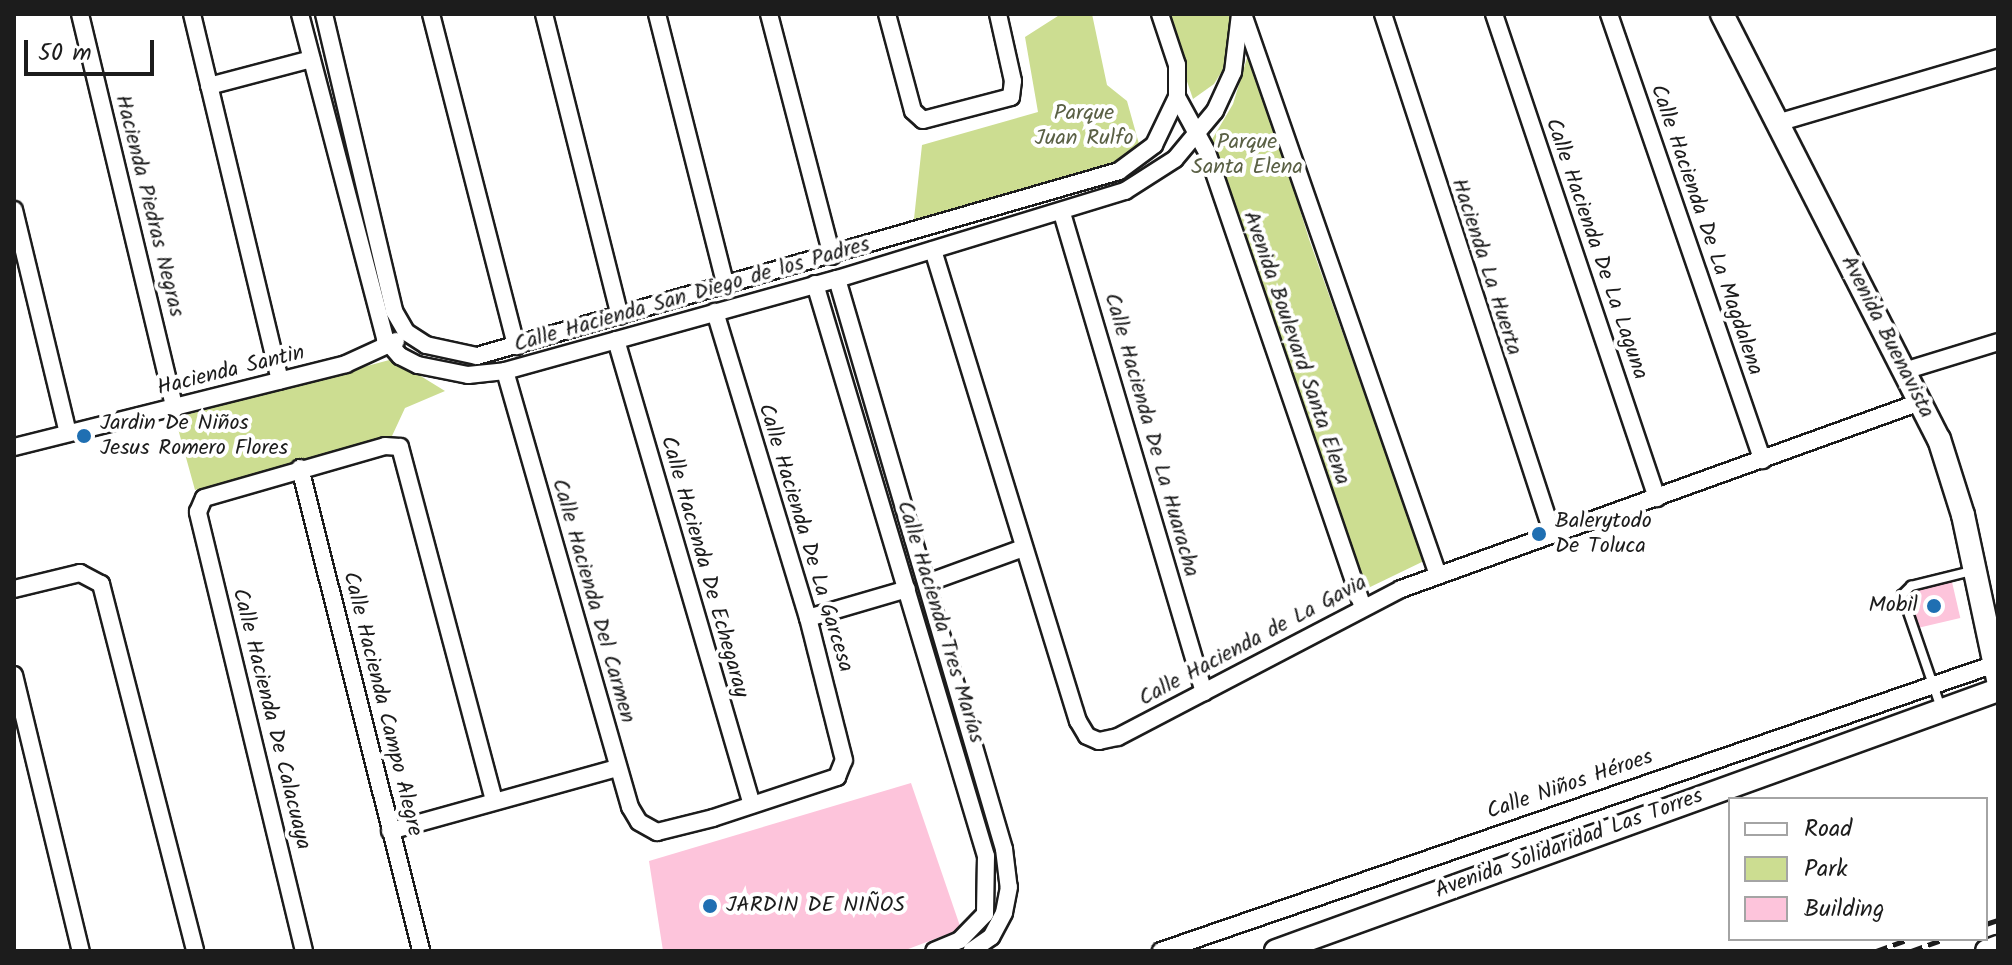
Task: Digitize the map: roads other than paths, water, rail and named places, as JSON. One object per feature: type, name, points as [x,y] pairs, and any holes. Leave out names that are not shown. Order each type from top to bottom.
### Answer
[{"type":"main road","name":"Avenida Buenavista","points":[[1722,14],[1920,402],[1952,473],[1976,570],[1996,672]]},
{"type":"main road","name":"Avenida Solidaridad Las Torres","points":[[1276,951],[1941,708],[1998,690]]},
{"type":"main road","points":[[1987,951],[1998,947]]},
{"type":"street","name":"Hacienda Piedras Negras","points":[[80,14],[175,409]]},
{"type":"street","points":[[192,14],[280,381]]},
{"type":"street","points":[[300,14],[332,145],[389,348]]},
{"type":"street","points":[[324,14],[394,311],[406,332]]},
{"type":"street","points":[[431,14],[516,346]]},
{"type":"street","points":[[544,14],[620,316]]},
{"type":"street","points":[[657,14],[726,287]]},
{"type":"street","points":[[769,14],[832,256]]},
{"type":"street","points":[[887,14],[913,111],[923,120],[1011,97],[1013,81],[998,14]]},
{"type":"street","name":"Avenida Boulevard Santa Elena","points":[[1160,14],[1177,65],[1177,97],[1198,133],[1363,607]]},
{"type":"street","points":[[1242,14],[1438,575]]},
{"type":"street","name":"Calle Hacienda San Diego de los Padres","points":[[389,348],[450,375],[505,371],[1062,213],[1147,179],[1198,133],[1215,111],[1233,72],[1242,14]]},
{"type":"street","name":"Hacienda La Huerta","points":[[1383,14],[1552,532]]},
{"type":"street","name":"Calle Hacienda De La Laguna","points":[[1494,14],[1657,498]]},
{"type":"street","name":"Calle Hacienda De La Magdalena","points":[[1609,14],[1763,460]]},
{"type":"street","points":[[1777,123],[1998,58]]},
{"type":"street","points":[[209,86],[311,59]]},
{"type":"street","name":"Calle Hacienda San Diego de los Padres","points":[[406,332],[426,345],[456,354],[477,356],[1096,180],[1136,162],[1154,145],[1177,97]]},
{"type":"street","points":[[332,145],[353,138]]},
{"type":"street","points":[[14,210],[68,433]]},
{"type":"street","name":"Calle Hacienda De La Huaracha","points":[[1062,213],[1204,692]]},
{"type":"street","points":[[978,214],[986,235]]},
{"type":"street","name":"Calle Hacienda de La Gavia","points":[[933,250],[1023,548],[1087,736],[1099,741],[1118,737],[1363,607],[1438,575],[1920,402]]},
{"type":"street","name":"Calle Hacienda Tres Marías","points":[[837,279],[1004,849],[1009,887],[993,919]]},
{"type":"street","name":"Calle Hacienda Tres Marías","points":[[815,284],[986,856],[993,919]]},
{"type":"street","points":[[656,307],[662,326]]},
{"type":"street","name":"Calle Hacienda De La Garcesa","points":[[715,312],[808,618],[843,747],[837,777],[752,805]]},
{"type":"street","name":"Hacienda Santin","points":[[14,447],[280,381],[389,348],[406,332]]},
{"type":"street","name":"Calle Hacienda De Echegaray","points":[[616,340],[752,805]]},
{"type":"street","points":[[1904,371],[1998,342]]},
{"type":"street","name":"Calle Hacienda Del Carmen","points":[[505,371],[617,768],[639,822],[657,832],[752,805]]},
{"type":"street","points":[[300,468],[385,446],[403,449],[494,800]]},
{"type":"street","name":"Calle Hacienda De Calacuaya","points":[[300,468],[204,498],[198,512],[304,951]]},
{"type":"street","name":"Calle Hacienda Campo Alegre","points":[[300,468],[421,951]]},
{"type":"street","points":[[877,490],[897,483]]},
{"type":"street","points":[[927,583],[1023,548]]},
{"type":"street","points":[[14,589],[80,573],[96,579],[105,593],[195,951]]},
{"type":"street","points":[[808,618],[907,589]]},
{"type":"street","points":[[930,662],[947,658]]},
{"type":"street","name":"Calle Niños Héroes","points":[[1161,951],[1934,682],[1996,672]]},
{"type":"street","points":[[14,675],[81,951]]},
{"type":"street","points":[[390,831],[617,768]]},
{"type":"street","points":[[934,951],[960,940],[993,919]]},
{"type":"street","points":[[971,951],[993,919]]},
{"type":"lane","points":[[1941,708],[1902,595],[1911,586],[1976,570]]},
{"type":"railway","points":[[1988,923],[1998,920]]},
{"type":"railway","points":[[1876,951],[1904,941]]},
{"type":"railway","points":[[1911,951],[1938,941]]},
{"type":"place","name":"Jardin De Niños Jesus Romero Flores","points":[[84,436]]},
{"type":"place","name":"Balerytodo De Toluca","points":[[1539,534]]},
{"type":"place","name":"Mobil","points":[[1934,606]]},
{"type":"place","name":"JARDIN DE NIÑOS","points":[[710,906]]},
{"type":"park label","name":"Parque Juan Rulfo","points":[[1084,126]]},
{"type":"park label","name":"Parque Santa Elena","points":[[1247,154]]}]
